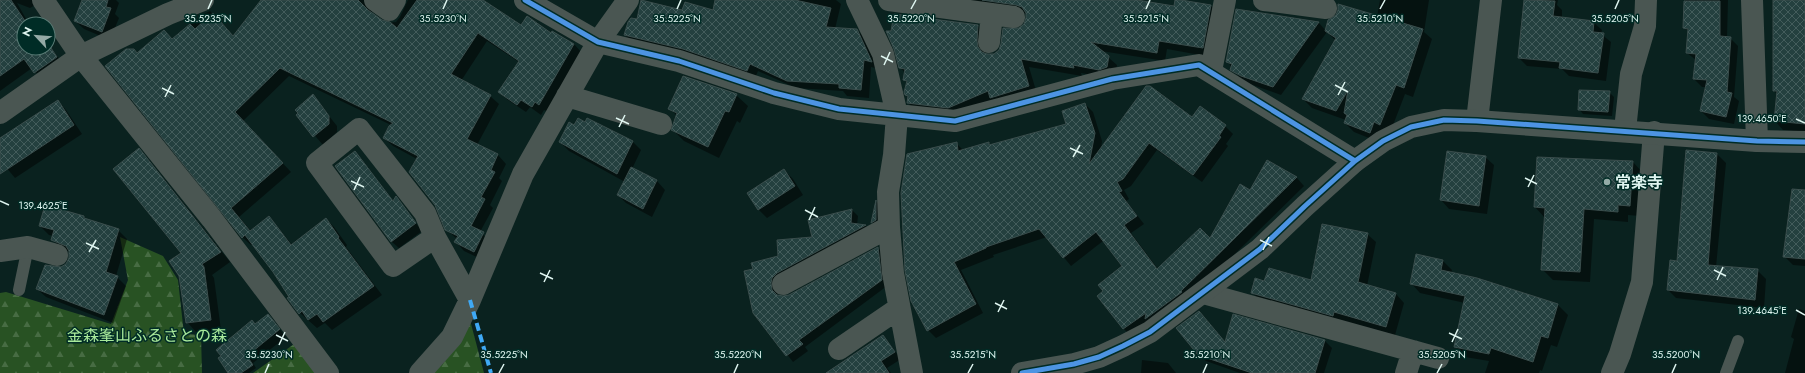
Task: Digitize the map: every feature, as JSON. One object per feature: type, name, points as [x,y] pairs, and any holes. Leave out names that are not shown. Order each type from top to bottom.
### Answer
[{"type":"street","points":[[43,0],[81,56],[212,219],[328,373]]},
{"type":"street","points":[[0,113],[81,56],[168,14],[203,0]]},
{"type":"street","points":[[374,0],[389,10],[395,0]]},
{"type":"street","points":[[525,0],[598,42],[679,61],[774,93],[838,109],[955,121],[1112,79],[1199,65],[1355,161]]},
{"type":"street","points":[[420,373],[452,338],[470,300],[524,174],[598,42],[628,0]]},
{"type":"street","points":[[857,0],[883,54],[896,115],[894,155],[888,192],[889,227],[893,273],[912,373]]},
{"type":"street","points":[[889,0],[1014,17]]},
{"type":"street","points":[[1211,71],[1225,0]]},
{"type":"street","points":[[1264,0],[1326,8]]},
{"type":"street","points":[[1477,121],[1492,0]]},
{"type":"street","points":[[1626,130],[1631,74],[1645,26],[1646,0]]},
{"type":"street","points":[[1752,0],[1757,140]]},
{"type":"street","points":[[988,42],[992,14]]},
{"type":"street","points":[[568,96],[661,124]]},
{"type":"street","points":[[1022,373],[1074,364],[1098,357],[1150,332],[1260,249],[1355,161],[1383,142],[1411,127],[1444,120],[1477,121],[1805,142]]},
{"type":"street","points":[[435,237],[393,266],[316,162],[358,129],[425,213],[435,237],[470,300]]},
{"type":"street","points":[[1612,373],[1620,354],[1642,282],[1654,132]]},
{"type":"street","points":[[784,284],[889,227]]},
{"type":"street","points":[[0,250],[28,247],[56,255]]},
{"type":"street","points":[[1202,293],[1438,358]]},
{"type":"street","points":[[839,348],[899,308]]},
{"type":"street","points":[[1406,373],[1413,351]]},
{"type":"lane","points":[[19,290],[28,247]]},
{"type":"lane","points":[[1726,373],[1738,341]]},
{"type":"green space","name":"金森峯山ふるさとの森","points":[[120,237],[163,256],[178,280],[184,334],[201,335],[202,373],[0,373],[0,293],[6,292],[111,324],[128,280]]},
{"type":"green space","points":[[470,320],[484,373],[433,373]]},
{"type":"green space","name":"金森峯山ふるさとの森","points":[[297,342],[321,373],[253,373]]},
{"type":"building","points":[[0,0],[11,0],[22,16],[16,16],[16,56],[56,56],[57,57],[34,73],[24,59],[0,76]]},
{"type":"building","points":[[82,0],[108,0],[106,7],[111,8],[102,32],[74,21]]},
{"type":"building","points":[[261,0],[358,0],[368,10],[382,20],[390,22],[397,28],[417,0],[483,0],[521,25],[527,16],[551,33],[552,31],[574,44],[539,105],[535,102],[532,107],[521,100],[517,105],[498,92],[519,61],[478,33],[451,74],[491,95],[467,139],[498,154],[491,170],[495,172],[481,197],[485,199],[471,226],[484,232],[474,252],[454,242],[458,236],[445,230],[435,205],[409,172],[418,156],[383,138],[389,126],[393,123],[280,68],[235,112],[283,163],[231,208],[250,231],[269,216],[291,245],[326,218],[339,237],[338,238],[374,286],[323,322],[317,314],[308,320],[302,311],[299,314],[287,298],[289,297],[273,272],[245,235],[242,238],[105,66],[126,49],[134,49],[137,53],[164,30],[172,39],[190,24],[195,29],[213,13],[233,36]]},
{"type":"building","points":[[641,0],[682,10],[685,2],[713,10],[715,0],[795,0],[831,8],[826,27],[857,29],[872,62],[864,60],[861,90],[839,88],[839,84],[787,81],[750,64],[747,71],[683,49],[624,35],[628,22],[631,18],[637,19]]},
{"type":"building","points":[[982,0],[1137,0],[1174,6],[1175,0],[1181,0],[1211,5],[1203,48],[1159,41],[1157,53],[1091,42],[1109,56],[1107,67],[1099,70],[1073,65],[1074,68],[1021,59],[1029,86],[990,98],[988,91],[948,108],[907,103],[908,96],[905,95],[904,92],[907,81],[903,80],[905,69],[899,68],[894,49],[886,31],[891,31],[894,14],[978,25],[978,47],[982,52],[994,54],[999,50],[1003,28],[1019,28],[1024,24],[1026,13],[1022,7],[1016,5]]},
{"type":"building","points":[[1524,0],[1555,1],[1553,16],[1594,21],[1593,32],[1604,33],[1598,73],[1559,68],[1560,62],[1518,58]]},
{"type":"building","points":[[1773,0],[1805,0],[1805,124],[1774,121],[1777,91],[1773,91]]},
{"type":"building","points":[[1684,1],[1720,1],[1720,36],[1731,37],[1727,92],[1732,93],[1726,117],[1700,111],[1707,80],[1693,79],[1696,54],[1686,53],[1688,29],[1683,28]]},
{"type":"building","points":[[1338,4],[1423,29],[1404,88],[1396,85],[1380,125],[1374,122],[1370,133],[1344,123],[1347,115],[1344,113],[1348,90],[1336,111],[1302,99],[1336,38],[1325,31],[1328,20],[1336,15]]},
{"type":"building","points":[[1236,9],[1319,22],[1273,87],[1241,76],[1230,70],[1232,64],[1226,62]]},
{"type":"building","points":[[683,76],[737,94],[729,112],[725,111],[708,147],[671,130],[677,113],[668,109]]},
{"type":"building","points":[[1146,86],[1150,86],[1192,117],[1200,106],[1226,125],[1219,136],[1221,137],[1193,175],[1149,143],[1123,179],[1117,182],[1122,191],[1119,192],[1137,216],[1124,225],[1157,269],[1200,228],[1210,238],[1240,184],[1250,190],[1267,160],[1297,177],[1181,291],[1182,292],[1145,319],[1146,313],[1123,329],[1097,296],[1103,291],[1098,285],[1122,266],[1096,232],[1063,258],[1039,229],[986,247],[954,262],[976,304],[927,331],[911,301],[905,271],[901,193],[907,154],[957,142],[958,151],[989,142],[989,145],[1066,124],[1062,111],[1085,103],[1095,133],[1089,164]]},
{"type":"building","points":[[1579,90],[1610,91],[1608,112],[1578,110]]},
{"type":"building","points":[[313,94],[329,116],[329,124],[313,137],[296,115],[298,113],[295,110]]},
{"type":"building","points":[[58,100],[74,125],[0,174],[0,138]]},
{"type":"building","points":[[578,118],[585,122],[587,118],[633,141],[617,174],[559,142],[569,122],[574,125]]},
{"type":"building","points":[[139,148],[221,252],[202,264],[204,267],[211,320],[186,323],[179,276],[169,261],[181,253],[113,169]]},
{"type":"building","points":[[1686,150],[1717,153],[1708,265],[1758,269],[1755,300],[1667,290],[1670,260],[1677,261]]},
{"type":"building","points":[[355,151],[393,201],[396,196],[416,223],[391,242],[335,166]]},
{"type":"building","points":[[1447,151],[1486,156],[1479,206],[1440,200]]},
{"type":"building","points":[[1537,157],[1633,161],[1630,206],[1618,205],[1618,212],[1584,209],[1580,272],[1541,270],[1545,208],[1534,207]]},
{"type":"building","points":[[631,167],[657,180],[643,209],[617,195]]},
{"type":"building","points":[[784,169],[795,186],[758,210],[747,193]]},
{"type":"building","points":[[1792,189],[1805,190],[1805,259],[1783,257]]},
{"type":"building","points":[[876,200],[876,220],[871,223]]},
{"type":"building","points":[[45,205],[84,216],[84,218],[119,229],[106,272],[118,276],[104,315],[36,289],[45,265],[61,267],[66,264],[69,258],[69,251],[66,246],[51,240],[54,230],[39,226]]},
{"type":"building","points":[[852,209],[851,223],[866,225],[777,273],[772,278],[772,290],[777,295],[789,295],[878,247],[882,280],[799,340],[803,344],[786,356],[753,313],[744,271],[753,269],[751,263],[778,256],[777,240],[812,237],[808,220]]},
{"type":"building","points":[[1322,224],[1368,233],[1358,282],[1396,293],[1386,327],[1334,312],[1333,316],[1251,293],[1255,278],[1264,281],[1269,268],[1311,280]]},
{"type":"building","points":[[1416,254],[1443,260],[1441,270],[1477,278],[1558,304],[1548,338],[1541,336],[1533,362],[1491,348],[1489,354],[1454,347],[1465,296],[1410,284]]},
{"type":"building","points":[[1199,311],[1225,342],[1233,314],[1325,340],[1315,373],[1252,373],[1198,355],[1176,328]]},
{"type":"building","points":[[268,314],[280,329],[247,356],[253,365],[241,373],[228,373],[218,358],[221,356],[216,350],[252,320],[255,324]]},
{"type":"building","points":[[883,335],[895,352],[881,361],[889,373],[826,373]]},
{"type":"marked path","points":[[470,300],[491,373]]},
{"type":"cycle path","points":[[525,0],[598,42],[679,61],[774,93],[839,109],[955,121],[1112,79],[1199,65],[1355,161]]},
{"type":"cycle path","points":[[1022,373],[1074,364],[1099,357],[1150,332],[1260,249],[1355,161],[1383,141],[1411,127],[1444,120],[1477,121],[1757,141],[1805,142]]},
{"type":"place","name":"常楽寺","points":[[1607,182]]}]
